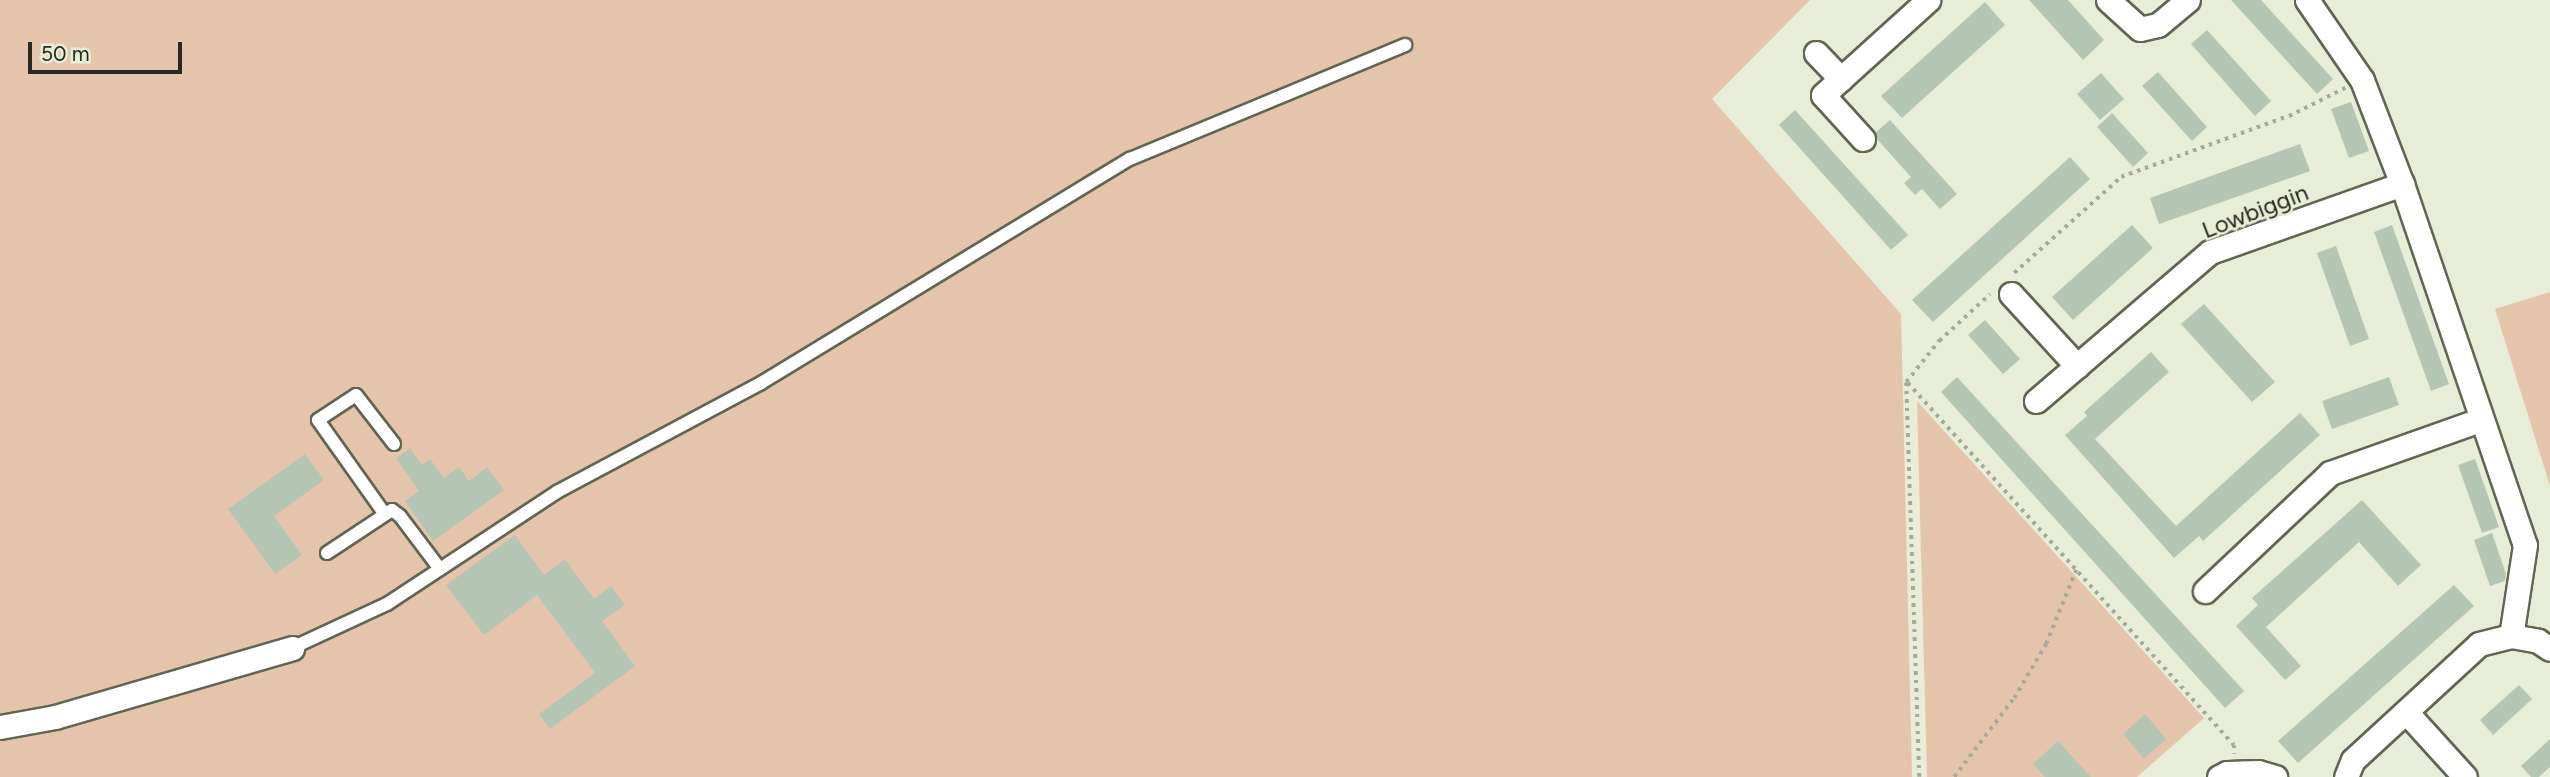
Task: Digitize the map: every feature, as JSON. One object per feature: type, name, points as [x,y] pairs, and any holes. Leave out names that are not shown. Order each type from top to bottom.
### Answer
[{"type":"street","points":[[1863,139],[1823,95],[1928,0]]},
{"type":"street","points":[[2108,0],[2140,29],[2158,25],[2188,0]]},
{"type":"street","points":[[2307,0],[2362,79],[2402,184],[2480,420],[2525,545],[2511,636]]},
{"type":"street","points":[[1816,53],[1841,79]]},
{"type":"street","name":"Lowbiggin","points":[[2036,401],[2210,253],[2402,184]]},
{"type":"street","points":[[2004,288],[2077,366]]},
{"type":"street","points":[[2204,591],[2330,473],[2480,420]]},
{"type":"street","points":[[2346,777],[2353,761],[2479,644],[2511,636],[2538,641],[2550,649]]},
{"type":"street","points":[[0,727],[55,717],[292,648]]},
{"type":"street","points":[[2407,713],[2465,777]]},
{"type":"street","points":[[2228,775],[2258,772],[2276,777]]},
{"type":"lane","points":[[292,648],[387,604],[557,492],[761,383],[1130,159],[1405,45]]},
{"type":"lane","points":[[384,513],[318,420],[356,395],[394,444]]},
{"type":"lane","points":[[327,553],[388,510],[397,512],[440,569]]},
{"type":"path","points":[[1919,777],[1906,382],[1939,341],[2004,288],[2121,177],[2290,116],[2362,79]]},
{"type":"path","points":[[1906,382],[2234,745],[2228,775]]},
{"type":"path","points":[[1954,777],[2014,698],[2046,644],[2076,570]]},
{"type":"shaded area","points":[[0,0],[1810,0],[1712,99],[1901,314],[1912,777],[0,777]]},
{"type":"shaded area","points":[[2550,292],[2550,486],[2495,309]]},
{"type":"shaded area","points":[[1917,401],[2204,718],[2137,777],[1927,777]]},
{"type":"building","points":[[2029,0],[2068,0],[2104,40],[2083,60]]},
{"type":"building","points":[[2231,0],[2261,0],[2333,79],[2317,94]]},
{"type":"building","points":[[1985,2],[2005,25],[1902,118],[1881,96]]},
{"type":"building","points":[[2207,30],[2271,101],[2255,116],[2191,44]]},
{"type":"building","points":[[2158,72],[2207,127],[2192,141],[2142,86]]},
{"type":"building","points":[[2101,73],[2124,99],[2100,120],[2077,94]]},
{"type":"building","points":[[2351,102],[2369,151],[2349,158],[2331,109]]},
{"type":"building","points":[[1795,110],[1908,235],[1891,250],[1779,125]]},
{"type":"building","points":[[2112,113],[2148,153],[2133,167],[2097,127]]},
{"type":"building","points":[[1890,120],[1957,194],[1940,209],[1922,189],[1915,195],[1904,183],[1911,177],[1877,139],[1875,133]]},
{"type":"building","points":[[2300,144],[2310,171],[2159,224],[2150,198]]},
{"type":"building","points":[[2070,157],[2090,179],[1933,322],[1912,300]]},
{"type":"building","points":[[2132,225],[2153,248],[2073,320],[2052,297]]},
{"type":"building","points":[[2392,225],[2449,384],[2431,391],[2374,232]]},
{"type":"building","points":[[2336,246],[2369,339],[2350,346],[2317,253]]},
{"type":"building","points":[[2204,304],[2275,382],[2252,402],[2181,324]]},
{"type":"building","points":[[1985,320],[2020,359],[2003,374],[1968,335]]},
{"type":"building","points":[[2151,352],[2169,372],[2095,439],[2176,526],[2300,413],[2320,435],[2203,541],[2199,536],[2174,558],[2065,435],[2087,416],[2084,412]]},
{"type":"building","points":[[1957,377],[2244,691],[2225,708],[1941,392]]},
{"type":"building","points":[[2389,377],[2399,405],[2332,429],[2322,401]]},
{"type":"building","points":[[410,448],[422,465],[430,459],[444,478],[459,467],[469,481],[487,467],[504,490],[433,541],[405,501],[419,491],[396,458]]},
{"type":"building","points":[[305,454],[324,480],[274,516],[302,555],[275,574],[228,509]]},
{"type":"building","points":[[2475,459],[2499,527],[2482,533],[2458,465]]},
{"type":"building","points":[[2362,500],[2421,565],[2398,586],[2359,542],[2266,627],[2301,666],[2285,680],[2236,626],[2258,605],[2252,598]]},
{"type":"building","points":[[2492,533],[2506,574],[2505,581],[2490,586],[2474,540]]},
{"type":"building","points":[[515,535],[544,575],[565,559],[594,599],[611,586],[625,605],[602,621],[635,666],[550,729],[539,714],[595,673],[537,595],[484,635],[446,585]]},
{"type":"building","points":[[2454,585],[2474,606],[2298,763],[2278,741]]},
{"type":"building","points":[[2519,685],[2532,699],[2493,735],[2480,720]]},
{"type":"building","points":[[2145,714],[2166,739],[2144,759],[2123,734]]},
{"type":"building","points":[[2550,739],[2550,767],[2539,777],[2531,777],[2521,766]]},
{"type":"building","points":[[2058,741],[2091,777],[2045,777],[2033,764]]}]
